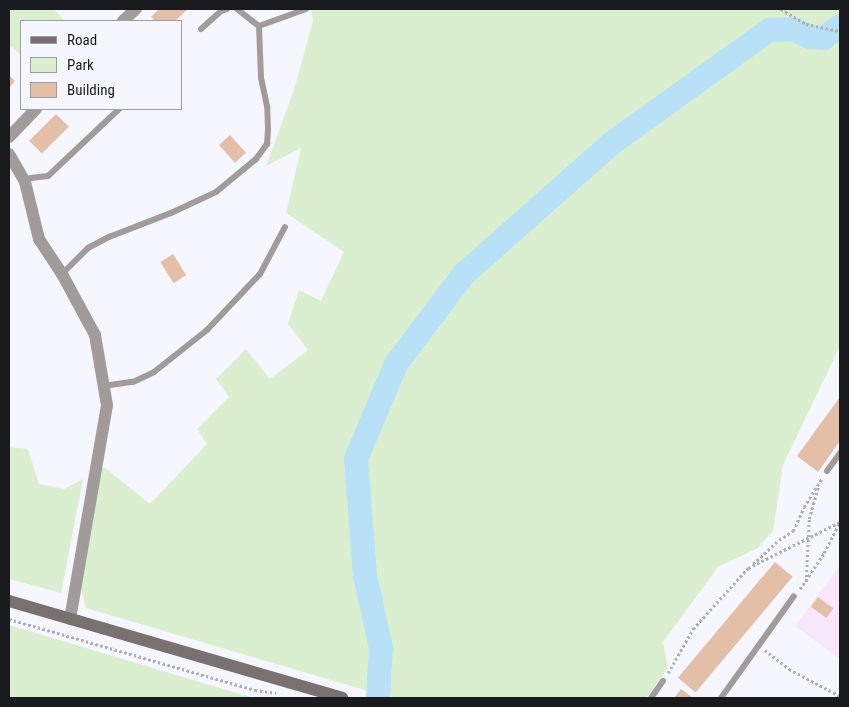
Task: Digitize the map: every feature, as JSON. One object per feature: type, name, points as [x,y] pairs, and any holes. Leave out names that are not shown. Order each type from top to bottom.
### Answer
[{"type":"street","points":[[124,20],[136,9]]},
{"type":"street","points":[[9,137],[35,110]]},
{"type":"street","points":[[9,154],[24,182],[39,239],[62,274],[95,335],[107,405],[70,619]]},
{"type":"street","points":[[9,601],[342,698]]},
{"type":"lane","points":[[201,29],[221,11],[227,9]]},
{"type":"lane","points":[[62,274],[88,248],[109,237],[172,214],[216,192],[256,158],[267,144],[267,106],[261,78],[259,26],[244,12],[237,9]]},
{"type":"lane","points":[[259,26],[306,9]]},
{"type":"lane","points":[[24,182],[48,176],[118,110]]},
{"type":"lane","points":[[104,386],[133,382],[154,372],[207,330],[260,274],[286,226]]},
{"type":"lane","points":[[827,470],[840,453]]},
{"type":"lane","points":[[721,698],[794,596]]},
{"type":"lane","points":[[651,698],[663,681]]},
{"type":"path","points":[[781,9],[806,24],[840,31]]},
{"type":"path","points":[[806,582],[808,519],[814,494],[827,470]]},
{"type":"path","points":[[663,681],[693,628],[751,566],[779,540],[793,531],[804,507],[827,470]]},
{"type":"path","points":[[751,566],[840,522]]},
{"type":"path","points":[[794,596],[806,582],[840,522]]},
{"type":"path","points":[[9,619],[255,690],[280,693]]},
{"type":"path","points":[[758,645],[789,668],[840,696]]},
{"type":"shaded area","points":[[840,565],[840,659],[795,626]]},
{"type":"green space","points":[[9,9],[54,9],[63,19],[20,20],[20,54],[9,45]]},
{"type":"green space","points":[[311,9],[840,9],[840,346],[783,465],[773,531],[758,548],[718,567],[663,642],[668,668],[646,698],[392,698],[86,608],[77,573],[95,473],[104,467],[150,504],[207,444],[197,429],[229,397],[216,379],[246,349],[270,379],[308,350],[288,324],[299,290],[321,301],[344,252],[286,213],[301,148],[266,166],[294,90],[313,21]]},
{"type":"green space","points":[[9,447],[28,449],[39,484],[64,489],[83,479],[61,593],[9,579]]},
{"type":"green space","points":[[9,625],[240,694],[255,698],[9,698]]},
{"type":"building","points":[[159,9],[188,9],[176,20],[154,20],[151,17]]},
{"type":"building","points":[[9,75],[15,81],[9,88]]},
{"type":"building","points":[[56,114],[69,127],[42,154],[29,141]]},
{"type":"building","points":[[230,135],[246,153],[235,163],[219,145]]},
{"type":"building","points":[[173,254],[186,275],[174,283],[160,262]]},
{"type":"building","points":[[840,397],[840,441],[818,472],[797,456]]},
{"type":"building","points":[[775,562],[793,577],[696,692],[678,678]]},
{"type":"building","points":[[818,597],[833,608],[826,618],[811,607]]},
{"type":"building","points":[[681,689],[693,698],[674,698]]},
{"type":"waterway","points":[[378,698],[381,648],[365,576],[356,459],[396,364],[464,274],[612,143],[769,30],[792,29],[810,37],[824,38],[840,26]]}]
